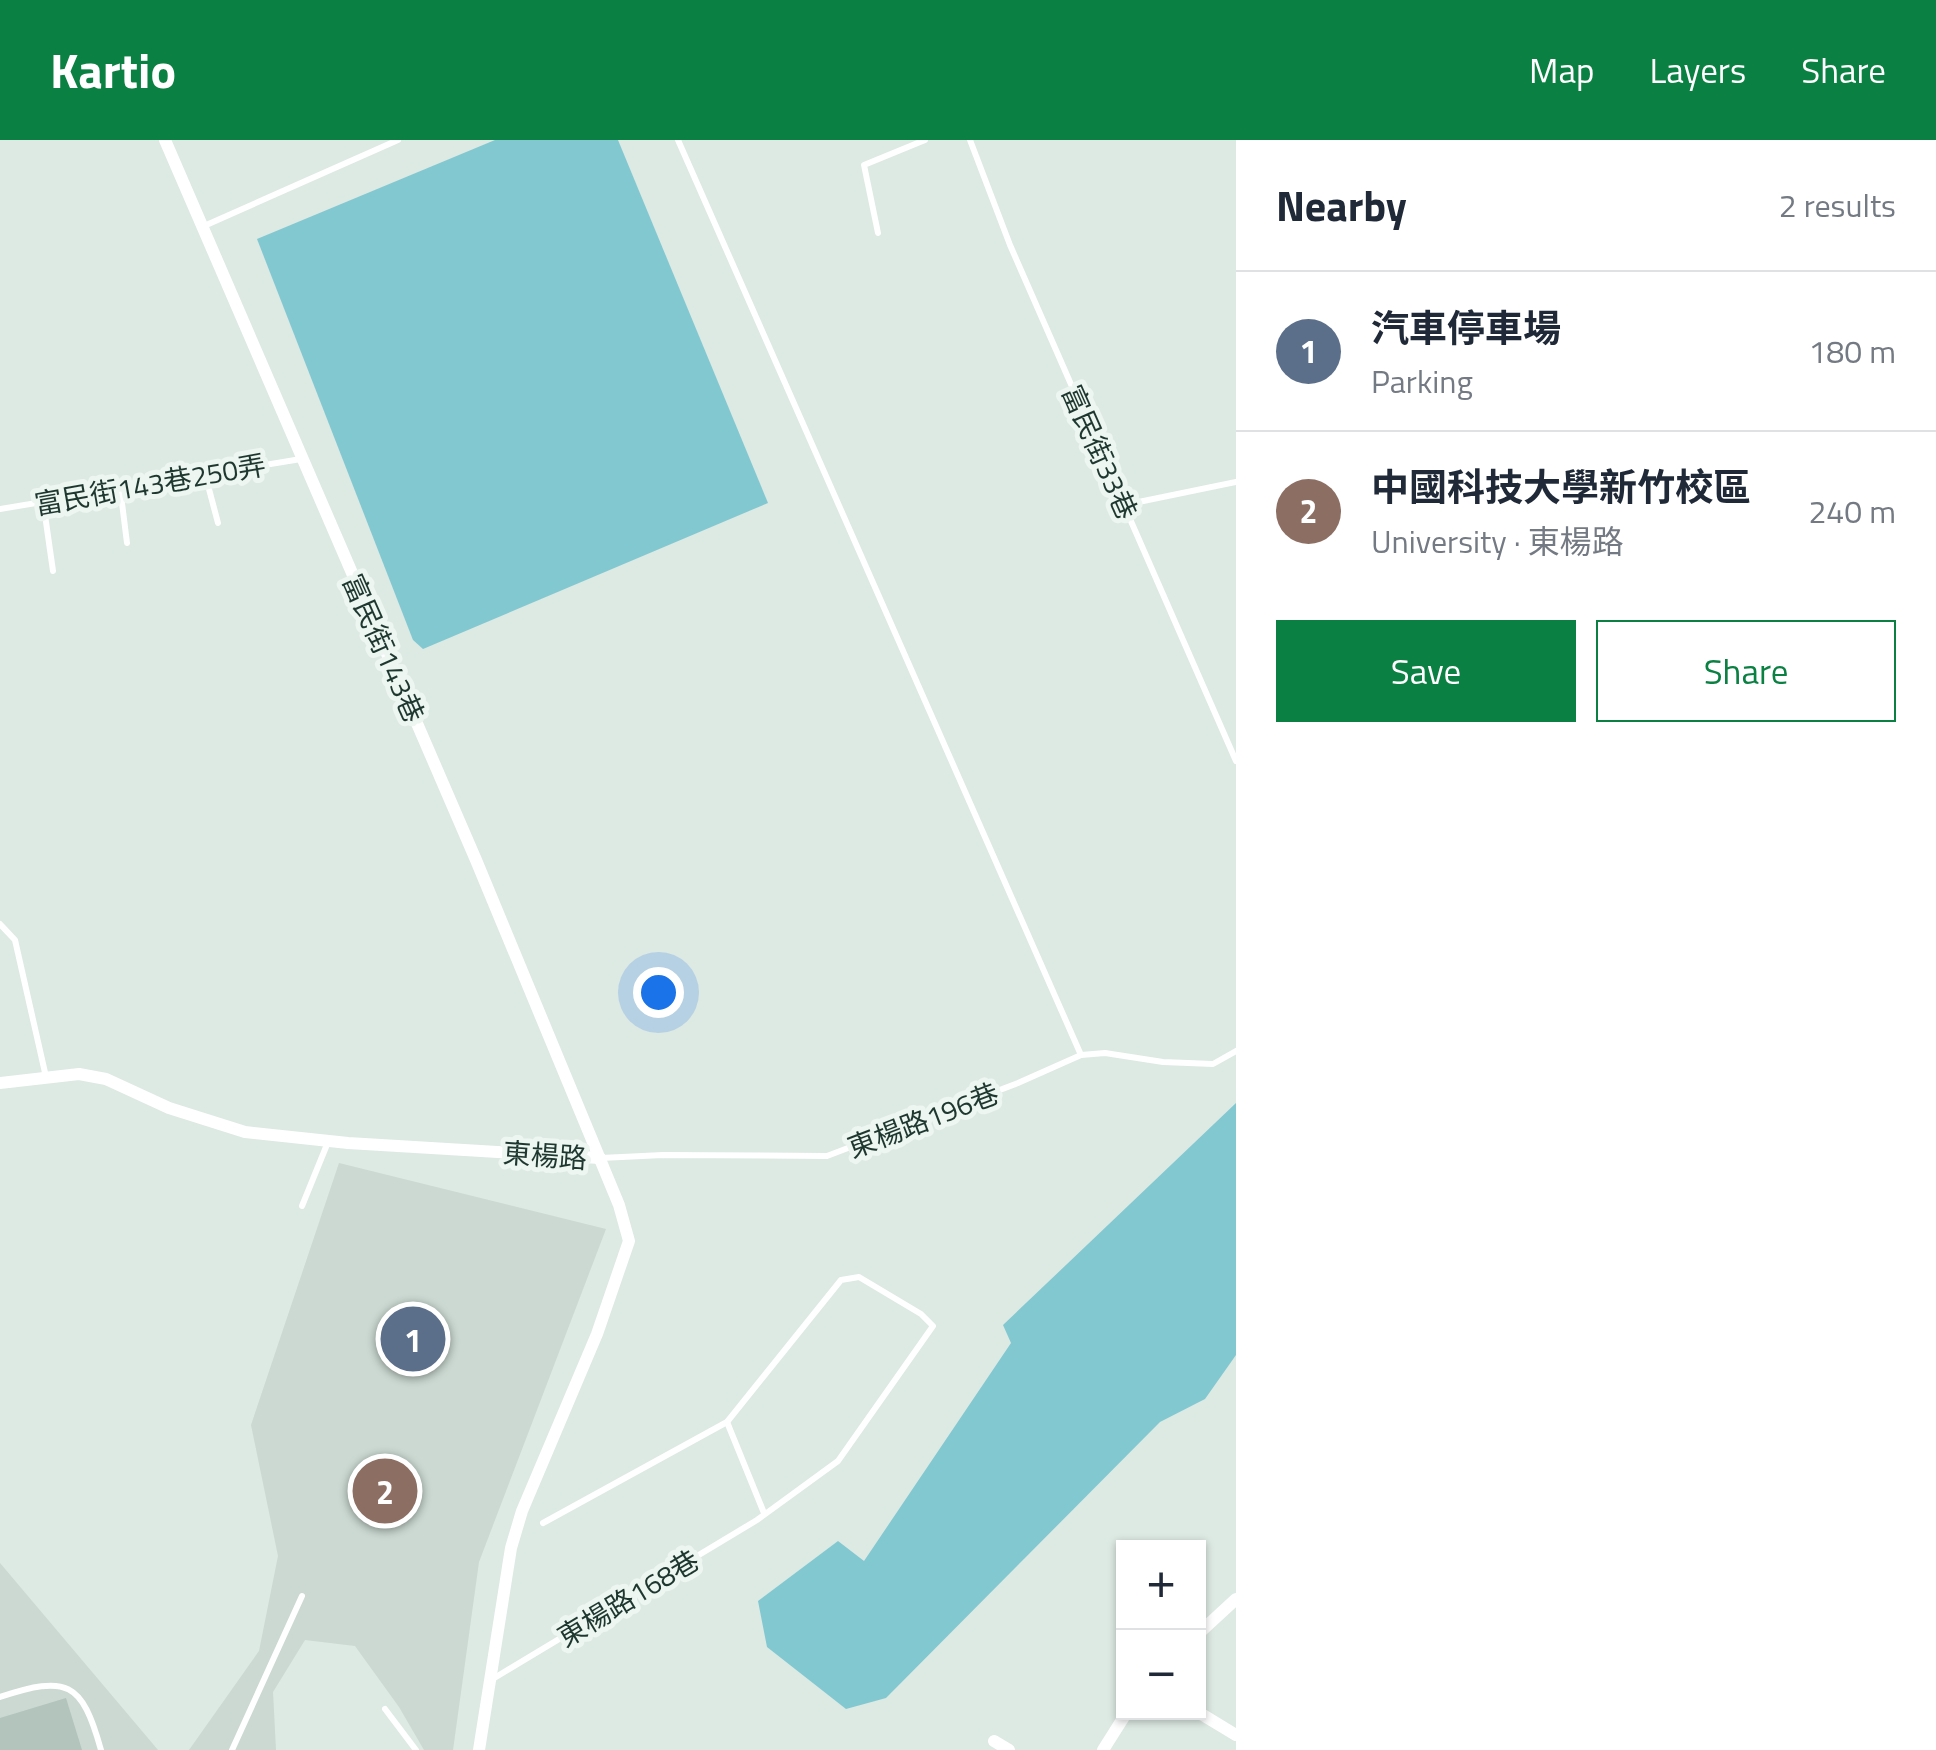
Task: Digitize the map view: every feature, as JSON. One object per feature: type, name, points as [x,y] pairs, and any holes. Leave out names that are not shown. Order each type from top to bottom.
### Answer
[{"type":"street","name":"富民街143巷","points":[[165,140],[476,860],[600,1158]]},
{"type":"street","name":"東楊路","points":[[0,1083],[79,1074],[106,1079],[169,1108],[245,1132],[600,1158],[620,1205],[629,1242],[597,1334],[510,1548],[479,1750]]},
{"type":"street","points":[[1202,1630],[1236,1598]]},
{"type":"street","points":[[1206,1717],[1236,1735]]},
{"type":"street","points":[[1103,1750],[1122,1720]]},
{"type":"street","points":[[994,1741],[1009,1750]]},
{"type":"lane","points":[[204,226],[398,140]]},
{"type":"lane","points":[[678,140],[1081,1055]]},
{"type":"lane","points":[[878,233],[864,165],[926,140]]},
{"type":"lane","name":"富民街33巷","points":[[970,140],[1010,245],[1236,761]]},
{"type":"lane","name":"富民街143巷250弄","points":[[0,509],[301,459]]},
{"type":"lane","points":[[204,474],[218,523]]},
{"type":"lane","points":[[1124,505],[1236,482]]},
{"type":"lane","points":[[120,488],[127,543]]},
{"type":"lane","points":[[43,501],[53,571]]},
{"type":"lane","points":[[0,924],[15,940],[46,1077]]},
{"type":"lane","name":"東楊路196巷","points":[[600,1158],[663,1154],[827,1156],[1081,1055],[1105,1053],[1163,1062],[1214,1064],[1236,1051]]},
{"type":"lane","points":[[302,1206],[328,1141]]},
{"type":"lane","name":"東楊路168巷","points":[[490,1681],[757,1520],[838,1461],[933,1326],[859,1277],[841,1280],[727,1422],[543,1523]]},
{"type":"lane","points":[[727,1422],[764,1512]]},
{"type":"lane","points":[[232,1750],[302,1596]]},
{"type":"lane","points":[[0,1696],[42,1683],[65,1688],[81,1697],[101,1750]]},
{"type":"lane","points":[[385,1709],[416,1750]]},
{"type":"shaded area","points":[[339,1163],[606,1229],[479,1562],[453,1750],[424,1750],[355,1646],[305,1640],[273,1692],[276,1750],[189,1750],[259,1651],[278,1556],[251,1425]]},
{"type":"shaded area","points":[[0,1563],[158,1750],[0,1750]]},
{"type":"water","points":[[495,140],[618,140],[768,503],[423,649],[413,640],[257,239]]},
{"type":"water","points":[[1236,1103],[1236,1355],[1205,1399],[1160,1422],[886,1698],[846,1709],[767,1647],[758,1601],[838,1541],[864,1561],[1011,1343],[1003,1325]]},
{"type":"building","points":[[66,1698],[82,1750],[0,1750],[0,1718]]},
{"type":"place","name":"汽車停車場","points":[[413,1339]]},
{"type":"place","name":"中國科技大學新竹校區","points":[[385,1491]]}]
